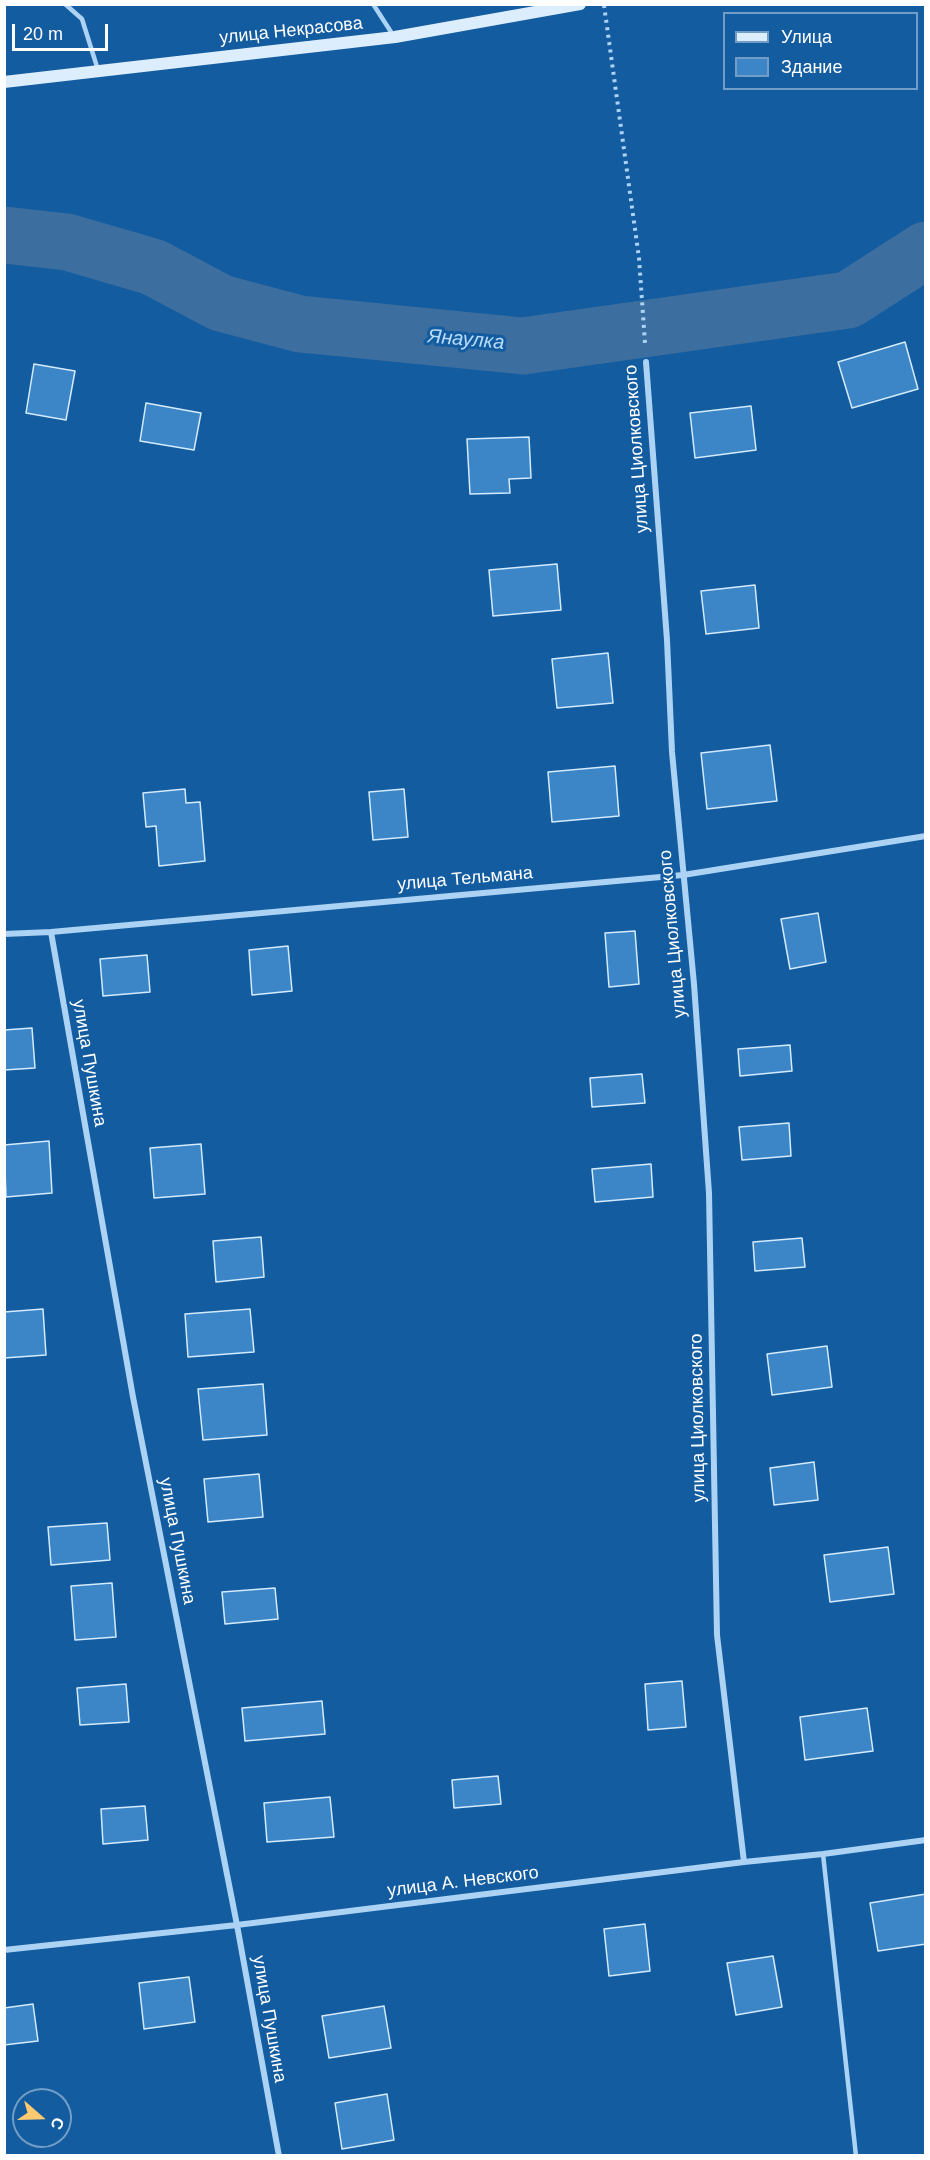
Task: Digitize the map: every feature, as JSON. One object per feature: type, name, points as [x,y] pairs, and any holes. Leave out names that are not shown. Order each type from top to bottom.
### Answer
[{"type":"street","name":"улица Некрасова","points":[[4,82],[395,38],[580,4]]},
{"type":"street","name":"улица Циолковского","points":[[646,362],[667,640],[672,752],[694,984],[709,1193],[717,1635],[744,1862]]},
{"type":"street","name":"улица Тельмана","points":[[4,934],[51,932],[683,875],[926,836]]},
{"type":"street","name":"улица Пушкина","points":[[51,932],[133,1397],[237,1924],[279,2156]]},
{"type":"street","name":"улица А. Невского","points":[[4,1950],[926,1840]]},
{"type":"lane","points":[[65,4],[82,19],[98,71]]},
{"type":"lane","points":[[373,4],[395,38]]},
{"type":"lane","points":[[823,1854],[856,2156]]},
{"type":"path","name":"улица Циолковского","points":[[604,4],[639,258],[646,362]]},
{"type":"building","points":[[905,342],[918,389],[852,408],[838,362]]},
{"type":"building","points":[[34,364],[75,371],[66,420],[26,413]]},
{"type":"building","points":[[146,403],[201,413],[194,450],[140,441]]},
{"type":"building","points":[[751,406],[756,450],[695,458],[690,413]]},
{"type":"building","points":[[529,437],[531,478],[509,479],[510,493],[470,494],[467,439]]},
{"type":"building","points":[[557,564],[561,610],[493,616],[489,570]]},
{"type":"building","points":[[755,585],[759,628],[706,634],[701,591]]},
{"type":"building","points":[[608,653],[613,703],[557,708],[552,659]]},
{"type":"building","points":[[770,745],[777,801],[707,809],[701,753]]},
{"type":"building","points":[[615,766],[619,816],[552,822],[548,772]]},
{"type":"building","points":[[185,789],[186,803],[200,802],[205,861],[159,866],[156,826],[146,827],[143,793]]},
{"type":"building","points":[[404,789],[408,837],[373,840],[369,792]]},
{"type":"building","points":[[818,913],[826,962],[790,969],[781,919]]},
{"type":"building","points":[[635,931],[639,984],[609,987],[605,933]]},
{"type":"building","points":[[288,946],[292,991],[252,995],[249,950]]},
{"type":"building","points":[[147,955],[150,992],[103,996],[100,959]]},
{"type":"building","points":[[32,1028],[35,1068],[4,1070],[4,1030]]},
{"type":"building","points":[[790,1045],[792,1071],[740,1076],[738,1049]]},
{"type":"building","points":[[642,1074],[645,1103],[592,1107],[590,1078]]},
{"type":"building","points":[[789,1123],[791,1156],[742,1160],[739,1127]]},
{"type":"building","points":[[49,1141],[52,1193],[6,1197],[4,1145]]},
{"type":"building","points":[[201,1144],[205,1194],[154,1198],[150,1148]]},
{"type":"building","points":[[651,1164],[653,1197],[595,1202],[592,1169]]},
{"type":"building","points":[[261,1237],[264,1277],[216,1282],[213,1241]]},
{"type":"building","points":[[802,1238],[805,1267],[755,1271],[753,1242]]},
{"type":"building","points":[[43,1309],[46,1355],[4,1358],[4,1312]]},
{"type":"building","points":[[250,1309],[254,1352],[188,1357],[185,1314]]},
{"type":"building","points":[[827,1346],[832,1387],[772,1395],[767,1354]]},
{"type":"building","points":[[263,1384],[267,1435],[203,1440],[198,1389]]},
{"type":"building","points":[[814,1462],[818,1500],[774,1505],[770,1468]]},
{"type":"building","points":[[259,1474],[263,1517],[208,1522],[204,1479]]},
{"type":"building","points":[[107,1523],[110,1560],[51,1565],[48,1527]]},
{"type":"building","points":[[888,1547],[894,1594],[830,1602],[824,1555]]},
{"type":"building","points":[[112,1583],[116,1637],[75,1640],[71,1586]]},
{"type":"building","points":[[275,1588],[278,1619],[225,1624],[222,1592]]},
{"type":"building","points":[[682,1681],[686,1727],[648,1730],[645,1684]]},
{"type":"building","points":[[126,1684],[129,1722],[80,1725],[77,1688]]},
{"type":"building","points":[[322,1701],[325,1734],[245,1741],[242,1708]]},
{"type":"building","points":[[867,1708],[873,1751],[805,1760],[800,1717]]},
{"type":"building","points":[[498,1776],[501,1804],[454,1808],[452,1780]]},
{"type":"building","points":[[330,1797],[334,1837],[267,1842],[264,1803]]},
{"type":"building","points":[[145,1806],[148,1840],[103,1844],[101,1809]]},
{"type":"building","points":[[926,1894],[926,1944],[878,1951],[870,1903]]},
{"type":"building","points":[[645,1924],[650,1971],[609,1976],[604,1929]]},
{"type":"building","points":[[773,1956],[782,2007],[736,2015],[727,1963]]},
{"type":"building","points":[[189,1977],[195,2022],[144,2029],[139,1983]]},
{"type":"building","points":[[33,2004],[38,2041],[4,2045],[4,2008]]},
{"type":"building","points":[[384,2006],[391,2048],[329,2058],[322,2016]]},
{"type":"building","points":[[387,2094],[394,2140],[342,2149],[335,2103]]},
{"type":"waterway","name":"Янаулка","points":[[4,235],[67,242],[153,267],[221,303],[300,324],[523,346],[848,300],[926,250]]}]
